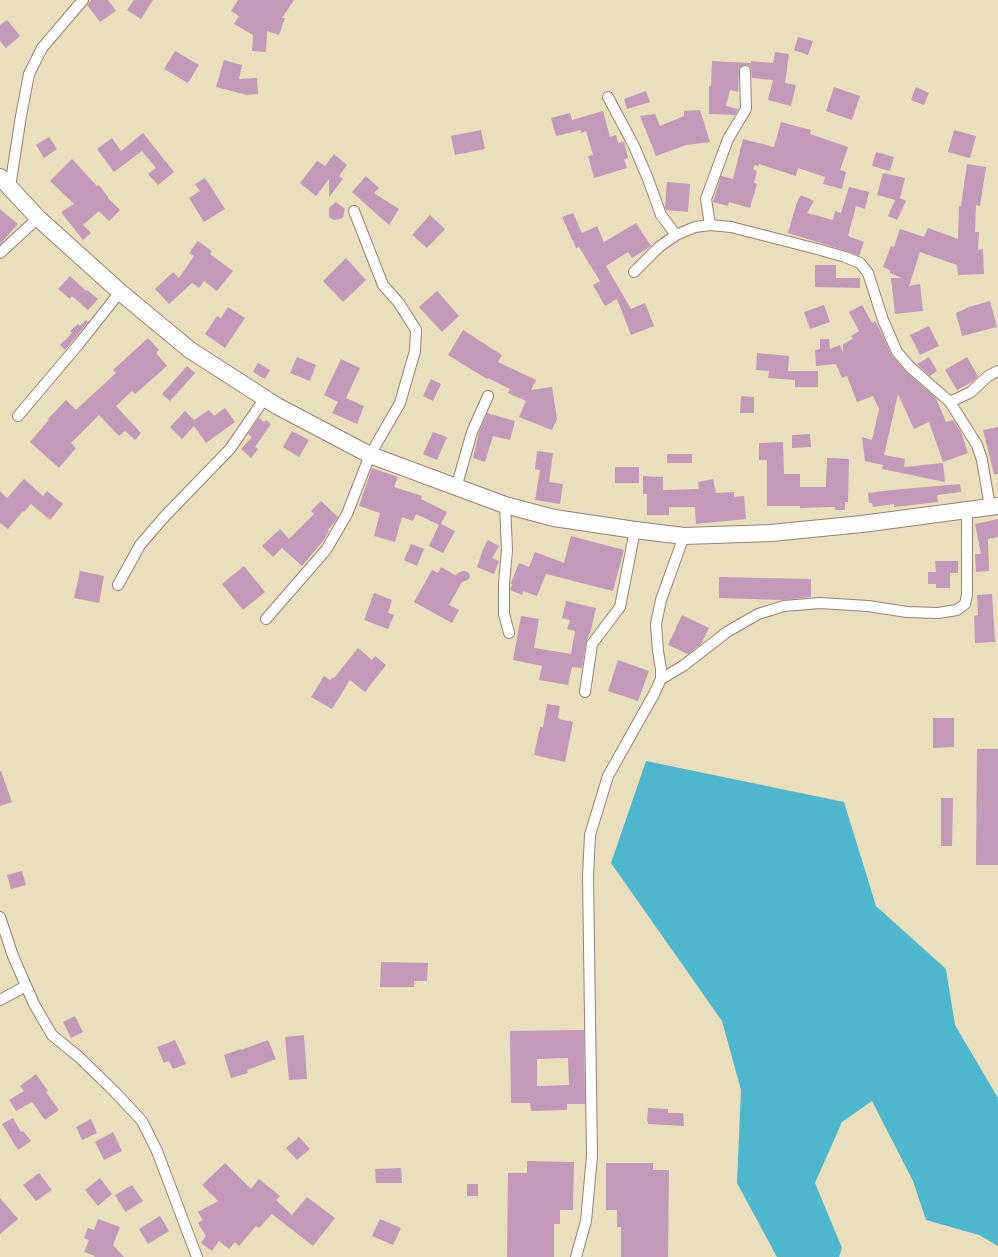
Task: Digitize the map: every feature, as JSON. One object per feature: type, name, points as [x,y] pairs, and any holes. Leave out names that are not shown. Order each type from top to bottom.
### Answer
[{"type":"main road","points":[[5,182],[38,218],[120,292],[190,350],[277,406],[370,455],[505,505],[554,518],[684,536],[771,533],[862,524],[994,506]]},
{"type":"street","points":[[5,182],[21,116],[29,74],[42,48],[83,0]]},
{"type":"street","points":[[710,224],[706,199],[728,139],[746,109],[745,72]]},
{"type":"street","points":[[608,97],[634,146],[661,215],[676,235]]},
{"type":"street","points":[[266,619],[326,550],[347,514],[370,455],[400,403],[415,351],[416,330],[399,303],[383,285],[354,211]]},
{"type":"street","points":[[0,253],[38,218]]},
{"type":"street","points":[[634,272],[659,247],[676,235],[695,227],[710,224],[731,227],[821,250],[846,257],[860,263],[868,273],[883,320],[897,352],[910,367],[950,402],[977,445],[994,506]]},
{"type":"street","points":[[18,416],[78,345],[120,292]]},
{"type":"street","points":[[950,402],[971,392],[988,376],[998,371]]},
{"type":"street","points":[[456,488],[472,432],[488,396]]},
{"type":"street","points":[[118,584],[140,545],[171,510],[230,449],[265,398]]},
{"type":"street","points":[[505,505],[507,550],[504,584],[504,614],[509,633]]},
{"type":"street","points":[[661,679],[683,666],[727,632],[758,614],[784,606],[820,603],[868,606],[907,612],[938,613],[957,610],[965,604],[967,595],[967,510]]},
{"type":"street","points":[[585,692],[592,644],[620,607],[636,530]]},
{"type":"street","points":[[576,1257],[586,1221],[592,1156],[588,876],[590,835],[608,776],[661,679],[656,624],[661,600],[684,536]]},
{"type":"street","points":[[0,917],[26,986],[34,1004],[52,1035],[79,1057],[142,1121],[157,1151],[197,1257]]},
{"type":"street","points":[[0,1000],[26,986]]},
{"type":"water","points":[[646,761],[844,802],[876,906],[946,969],[955,1025],[998,1098],[998,1246],[979,1235],[926,1220],[913,1181],[872,1101],[842,1122],[815,1183],[842,1248],[839,1257],[777,1257],[737,1183],[741,1090],[722,1021],[611,863]]},
{"type":"building","points":[[91,0],[108,0],[116,11],[100,22],[87,5]]},
{"type":"building","points":[[134,0],[153,0],[141,19],[127,10]]},
{"type":"building","points":[[238,0],[294,0],[282,18],[285,18],[279,35],[267,31],[266,52],[252,51],[253,35],[234,24],[239,16],[231,11]]},
{"type":"building","points":[[7,20],[20,36],[6,48],[0,41],[0,25]]},
{"type":"building","points":[[798,37],[813,41],[808,55],[794,50]]},
{"type":"building","points":[[175,51],[199,65],[188,83],[164,69]]},
{"type":"building","points":[[775,52],[789,54],[785,83],[796,85],[791,106],[768,100],[773,80],[752,78],[751,68],[748,65],[744,65],[739,68],[738,92],[730,90],[726,106],[738,109],[735,115],[709,114],[709,86],[711,86],[712,61],[751,63],[751,61],[773,63]]},
{"type":"building","points":[[224,60],[242,65],[239,79],[257,78],[258,94],[247,95],[216,87]]},
{"type":"building","points":[[834,87],[860,96],[852,120],[826,111]]},
{"type":"building","points":[[916,87],[929,93],[924,105],[911,100]]},
{"type":"building","points":[[646,91],[650,102],[627,109],[624,99]]},
{"type":"building","points":[[700,110],[710,142],[686,145],[656,156],[640,116],[655,114],[660,126],[684,116],[684,111]]},
{"type":"building","points":[[603,111],[610,137],[616,135],[618,143],[624,142],[628,158],[624,159],[627,168],[594,178],[588,156],[593,155],[586,131],[581,133],[581,130],[556,136],[551,118],[570,113],[572,120]]},
{"type":"building","points":[[781,122],[811,130],[810,134],[848,147],[840,170],[846,172],[842,189],[823,184],[825,177],[798,168],[796,176],[759,164],[759,166],[755,165],[753,169],[757,171],[754,183],[757,184],[750,208],[729,202],[728,206],[713,202],[721,176],[733,179],[743,139],[774,147]]},
{"type":"building","points":[[481,130],[485,149],[455,155],[451,136]]},
{"type":"building","points":[[954,130],[976,136],[970,158],[948,152]]},
{"type":"building","points":[[143,133],[174,172],[158,185],[148,174],[156,168],[142,151],[114,172],[97,149],[112,138],[121,151]]},
{"type":"building","points":[[49,137],[57,149],[44,158],[36,145]]},
{"type":"building","points":[[876,152],[894,157],[890,171],[872,166]]},
{"type":"building","points":[[334,154],[347,165],[339,176],[343,179],[329,197],[329,179],[316,196],[300,183],[317,161],[325,166]]},
{"type":"building","points":[[72,159],[97,186],[99,185],[108,198],[120,210],[109,221],[99,211],[83,225],[91,233],[83,240],[61,212],[74,204],[50,181]]},
{"type":"building","points":[[967,164],[986,167],[980,206],[976,205],[975,232],[979,232],[978,250],[983,249],[984,274],[958,275],[957,265],[920,252],[909,286],[920,284],[923,311],[895,314],[891,278],[902,278],[890,273],[890,270],[883,267],[891,246],[894,247],[900,229],[924,237],[928,228],[958,239],[959,206],[961,206]]},
{"type":"building","points":[[883,173],[905,178],[900,198],[906,201],[897,220],[888,216],[895,200],[877,195]]},
{"type":"building","points":[[366,176],[379,188],[374,193],[399,209],[389,225],[352,192]]},
{"type":"building","points":[[205,178],[225,209],[204,222],[189,198],[200,191],[195,184]]},
{"type":"building","points":[[667,182],[690,184],[688,212],[666,210]]},
{"type":"building","points":[[849,187],[869,192],[865,209],[856,206],[848,236],[864,242],[859,256],[788,233],[797,202],[801,195],[814,201],[807,213],[833,220],[835,211],[841,213]]},
{"type":"building","points":[[336,202],[345,209],[343,218],[334,220],[329,217],[329,208]]},
{"type":"building","points":[[0,209],[18,224],[0,244]]},
{"type":"building","points":[[573,213],[582,233],[597,226],[604,242],[636,223],[651,246],[632,258],[628,252],[606,266],[631,309],[645,303],[654,326],[631,335],[617,299],[605,306],[593,285],[600,281],[579,247],[576,248],[562,217]]},
{"type":"building","points":[[430,215],[445,229],[427,248],[412,235]]},
{"type":"building","points":[[198,241],[212,251],[210,254],[233,271],[217,291],[204,281],[199,288],[192,283],[169,304],[155,289],[173,272],[179,278],[194,256],[189,253]]},
{"type":"building","points":[[346,258],[366,280],[343,302],[323,281]]},
{"type":"building","points":[[815,265],[836,265],[836,278],[860,278],[860,288],[815,287]]},
{"type":"building","points":[[70,276],[86,291],[87,290],[98,299],[88,310],[72,296],[70,299],[58,289]]},
{"type":"building","points":[[437,291],[459,316],[442,332],[419,307]]},
{"type":"building","points":[[990,301],[997,327],[962,336],[956,313],[969,307]]},
{"type":"building","points":[[824,305],[830,322],[810,329],[804,312]]},
{"type":"building","points":[[862,305],[872,323],[875,321],[892,356],[905,371],[936,398],[946,422],[953,420],[961,432],[968,453],[943,462],[929,422],[914,429],[898,394],[884,455],[905,459],[904,467],[943,463],[945,482],[882,469],[883,465],[865,461],[862,437],[872,440],[879,409],[873,396],[857,402],[847,376],[842,378],[836,364],[816,366],[815,350],[820,349],[820,339],[829,339],[830,349],[840,345],[843,353],[843,344],[853,339],[851,336],[859,331],[849,312]]},
{"type":"building","points":[[228,307],[245,318],[225,348],[205,334],[217,316],[221,318]]},
{"type":"building","points":[[86,320],[88,322],[65,350],[60,345],[72,333],[70,331],[78,324],[80,326]]},
{"type":"building","points":[[929,326],[939,346],[920,355],[910,335]]},
{"type":"building","points":[[463,330],[502,355],[498,362],[536,380],[531,390],[552,387],[557,419],[552,430],[519,417],[526,401],[508,393],[510,389],[488,378],[487,379],[448,355]]},
{"type":"building","points":[[148,338],[159,350],[156,353],[167,366],[135,394],[132,391],[116,406],[141,433],[135,440],[125,431],[119,436],[99,415],[71,443],[76,448],[59,468],[30,442],[49,420],[48,419],[66,400],[76,410],[116,373],[113,370]]},
{"type":"building","points":[[757,353],[789,356],[788,371],[818,371],[818,387],[795,387],[795,380],[768,378],[769,371],[756,370]]},
{"type":"building","points":[[297,357],[316,365],[310,381],[290,373]]},
{"type":"building","points":[[929,357],[937,371],[930,376],[917,364]]},
{"type":"building","points":[[967,357],[978,376],[974,381],[957,390],[945,370]]},
{"type":"building","points":[[341,359],[360,368],[346,398],[364,406],[357,424],[332,413],[338,402],[324,395]]},
{"type":"building","points":[[258,363],[270,370],[265,379],[253,372]]},
{"type":"building","points":[[187,366],[195,373],[170,401],[162,394]]},
{"type":"building","points":[[431,379],[441,384],[433,401],[423,396]]},
{"type":"building","points":[[741,396],[754,397],[754,413],[740,413]]},
{"type":"building","points":[[225,408],[235,422],[206,443],[194,426],[182,439],[170,427],[185,411],[194,420],[209,410],[214,416]]},
{"type":"building","points":[[487,413],[515,421],[510,440],[493,436],[485,462],[473,458],[479,432]]},
{"type":"building","points":[[259,418],[264,422],[266,420],[271,424],[255,447],[258,449],[251,458],[241,449],[252,437],[248,434]]},
{"type":"building","points":[[998,427],[998,474],[994,474],[983,430]]},
{"type":"building","points":[[292,431],[309,440],[299,457],[283,447]]},
{"type":"building","points":[[433,432],[447,437],[437,460],[423,454]]},
{"type":"building","points":[[810,434],[811,447],[792,448],[792,435]]},
{"type":"building","points":[[783,442],[784,474],[800,474],[800,487],[826,487],[827,458],[849,459],[848,502],[845,502],[845,510],[835,510],[835,507],[800,508],[800,506],[767,506],[767,460],[759,460],[759,443]]},
{"type":"building","points":[[537,451],[553,453],[549,482],[563,484],[560,504],[535,500],[540,470],[535,469]]},
{"type":"building","points":[[667,454],[692,454],[692,463],[667,463]]},
{"type":"building","points":[[615,467],[639,467],[639,483],[615,483]]},
{"type":"building","points":[[372,468],[398,477],[394,487],[422,496],[421,499],[447,512],[441,524],[455,531],[443,553],[429,546],[439,525],[416,514],[413,521],[402,517],[395,542],[374,536],[380,513],[359,506]]},
{"type":"building","points":[[643,476],[663,477],[663,490],[699,489],[698,482],[713,479],[716,493],[734,492],[734,497],[744,496],[746,519],[696,524],[695,507],[669,507],[669,515],[647,515],[647,494],[643,494]]},
{"type":"building","points":[[24,479],[43,496],[47,491],[63,504],[50,520],[31,504],[8,529],[0,523],[0,491],[7,498]]},
{"type":"building","points":[[960,484],[961,492],[937,495],[938,502],[894,507],[894,504],[873,507],[872,503],[869,503],[868,493]]},
{"type":"building","points":[[321,501],[338,517],[328,530],[329,531],[323,541],[302,566],[282,548],[273,557],[262,546],[280,529],[289,539],[314,514],[311,511]]},
{"type":"building","points":[[998,519],[998,537],[988,539],[989,571],[976,572],[975,554],[981,554],[975,524]]},
{"type":"building","points":[[571,536],[624,550],[613,591],[546,574],[537,596],[523,591],[522,595],[510,590],[512,585],[511,583],[519,563],[529,567],[535,552],[564,563]]},
{"type":"building","points":[[488,540],[499,546],[492,558],[499,561],[494,574],[477,567],[483,549]]},
{"type":"building","points":[[411,544],[424,549],[417,566],[404,560]]},
{"type":"building","points":[[935,561],[958,561],[958,573],[950,573],[950,588],[936,588],[936,584],[928,584],[928,572],[936,572]]},
{"type":"building","points":[[244,566],[265,592],[243,610],[222,584]]},
{"type":"building","points":[[441,567],[455,575],[465,571],[469,573],[470,577],[468,580],[462,582],[449,605],[459,610],[452,623],[414,602],[432,570],[438,573]]},
{"type":"building","points":[[80,571],[104,576],[99,603],[74,598]]},
{"type":"building","points":[[719,577],[811,579],[811,597],[783,600],[719,598]]},
{"type":"building","points":[[374,593],[392,600],[388,613],[394,615],[388,629],[364,620]]},
{"type":"building","points":[[992,594],[995,642],[975,643],[974,616],[978,615],[977,595]]},
{"type":"building","points":[[566,601],[596,608],[590,634],[586,643],[582,668],[572,667],[568,685],[539,680],[542,666],[513,660],[521,616],[539,619],[534,648],[571,654],[575,631],[567,629],[570,620],[562,618]]},
{"type":"building","points":[[682,615],[709,628],[701,644],[688,654],[668,645]]},
{"type":"building","points":[[358,648],[372,660],[375,656],[386,665],[365,692],[350,680],[332,709],[311,697],[324,676],[330,680],[333,677],[334,678]]},
{"type":"building","points":[[618,660],[649,671],[638,701],[608,691]]},
{"type":"building","points":[[547,704],[560,706],[558,718],[573,722],[565,762],[534,755],[540,727],[543,727]]},
{"type":"building","points":[[933,718],[954,718],[954,747],[933,748]]},
{"type":"building","points":[[977,749],[998,749],[998,865],[976,865]]},
{"type":"building","points":[[0,771],[12,802],[0,806]]},
{"type":"building","points":[[941,798],[953,798],[952,846],[941,846]]},
{"type":"building","points":[[22,871],[26,885],[11,889],[7,875]]},
{"type":"building","points":[[381,962],[428,963],[427,981],[414,981],[414,987],[380,987]]},
{"type":"building","points":[[75,1016],[83,1032],[71,1038],[63,1022]]},
{"type":"building","points":[[584,1030],[585,1104],[567,1104],[567,1110],[531,1111],[530,1103],[511,1103],[510,1031]],"holes":[[[568,1058],[569,1085],[537,1086],[537,1059]]]},
{"type":"building","points":[[304,1035],[307,1079],[289,1080],[285,1037]]},
{"type":"building","points":[[175,1040],[186,1064],[173,1069],[169,1061],[164,1063],[157,1047]]},
{"type":"building","points":[[268,1040],[276,1059],[247,1070],[248,1073],[231,1078],[224,1055]]},
{"type":"building","points":[[36,1074],[48,1091],[46,1092],[59,1110],[45,1120],[32,1102],[16,1111],[9,1100],[24,1091],[20,1086]]},
{"type":"building","points":[[648,1108],[668,1109],[668,1113],[683,1113],[684,1126],[648,1124]]},
{"type":"building","points":[[13,1118],[21,1132],[23,1131],[31,1141],[18,1150],[2,1124]]},
{"type":"building","points":[[91,1119],[97,1133],[82,1140],[76,1127]]},
{"type":"building","points":[[113,1132],[122,1151],[104,1160],[95,1142]]},
{"type":"building","points":[[299,1137],[310,1149],[297,1160],[286,1148]]},
{"type":"building","points":[[527,1161],[574,1162],[573,1210],[560,1210],[560,1224],[554,1224],[554,1257],[507,1257],[508,1173],[527,1173]]},
{"type":"building","points":[[225,1163],[251,1189],[259,1179],[280,1196],[276,1200],[292,1215],[307,1197],[335,1218],[313,1246],[272,1214],[259,1228],[256,1226],[239,1246],[235,1242],[229,1249],[219,1241],[212,1251],[201,1243],[206,1236],[198,1223],[203,1220],[198,1212],[218,1201],[202,1185]]},
{"type":"building","points":[[606,1163],[653,1163],[653,1170],[669,1170],[668,1257],[621,1257],[621,1227],[617,1227],[617,1210],[606,1210]]},
{"type":"building","points":[[401,1168],[402,1183],[376,1183],[375,1169]]},
{"type":"building","points":[[39,1173],[52,1190],[36,1201],[23,1185]]},
{"type":"building","points":[[100,1178],[112,1194],[98,1206],[85,1190]]},
{"type":"building","points":[[467,1184],[478,1184],[478,1196],[467,1196]]},
{"type":"building","points":[[132,1185],[143,1201],[127,1210],[126,1213],[115,1195]]},
{"type":"building","points":[[0,1198],[18,1219],[0,1234]]},
{"type":"building","points":[[160,1216],[169,1231],[148,1244],[139,1229]]},
{"type":"building","points":[[98,1219],[120,1227],[113,1245],[124,1257],[94,1257],[95,1256],[84,1252],[89,1240],[84,1238],[88,1228],[94,1230]]},
{"type":"building","points":[[380,1219],[401,1228],[393,1245],[372,1236]]}]
